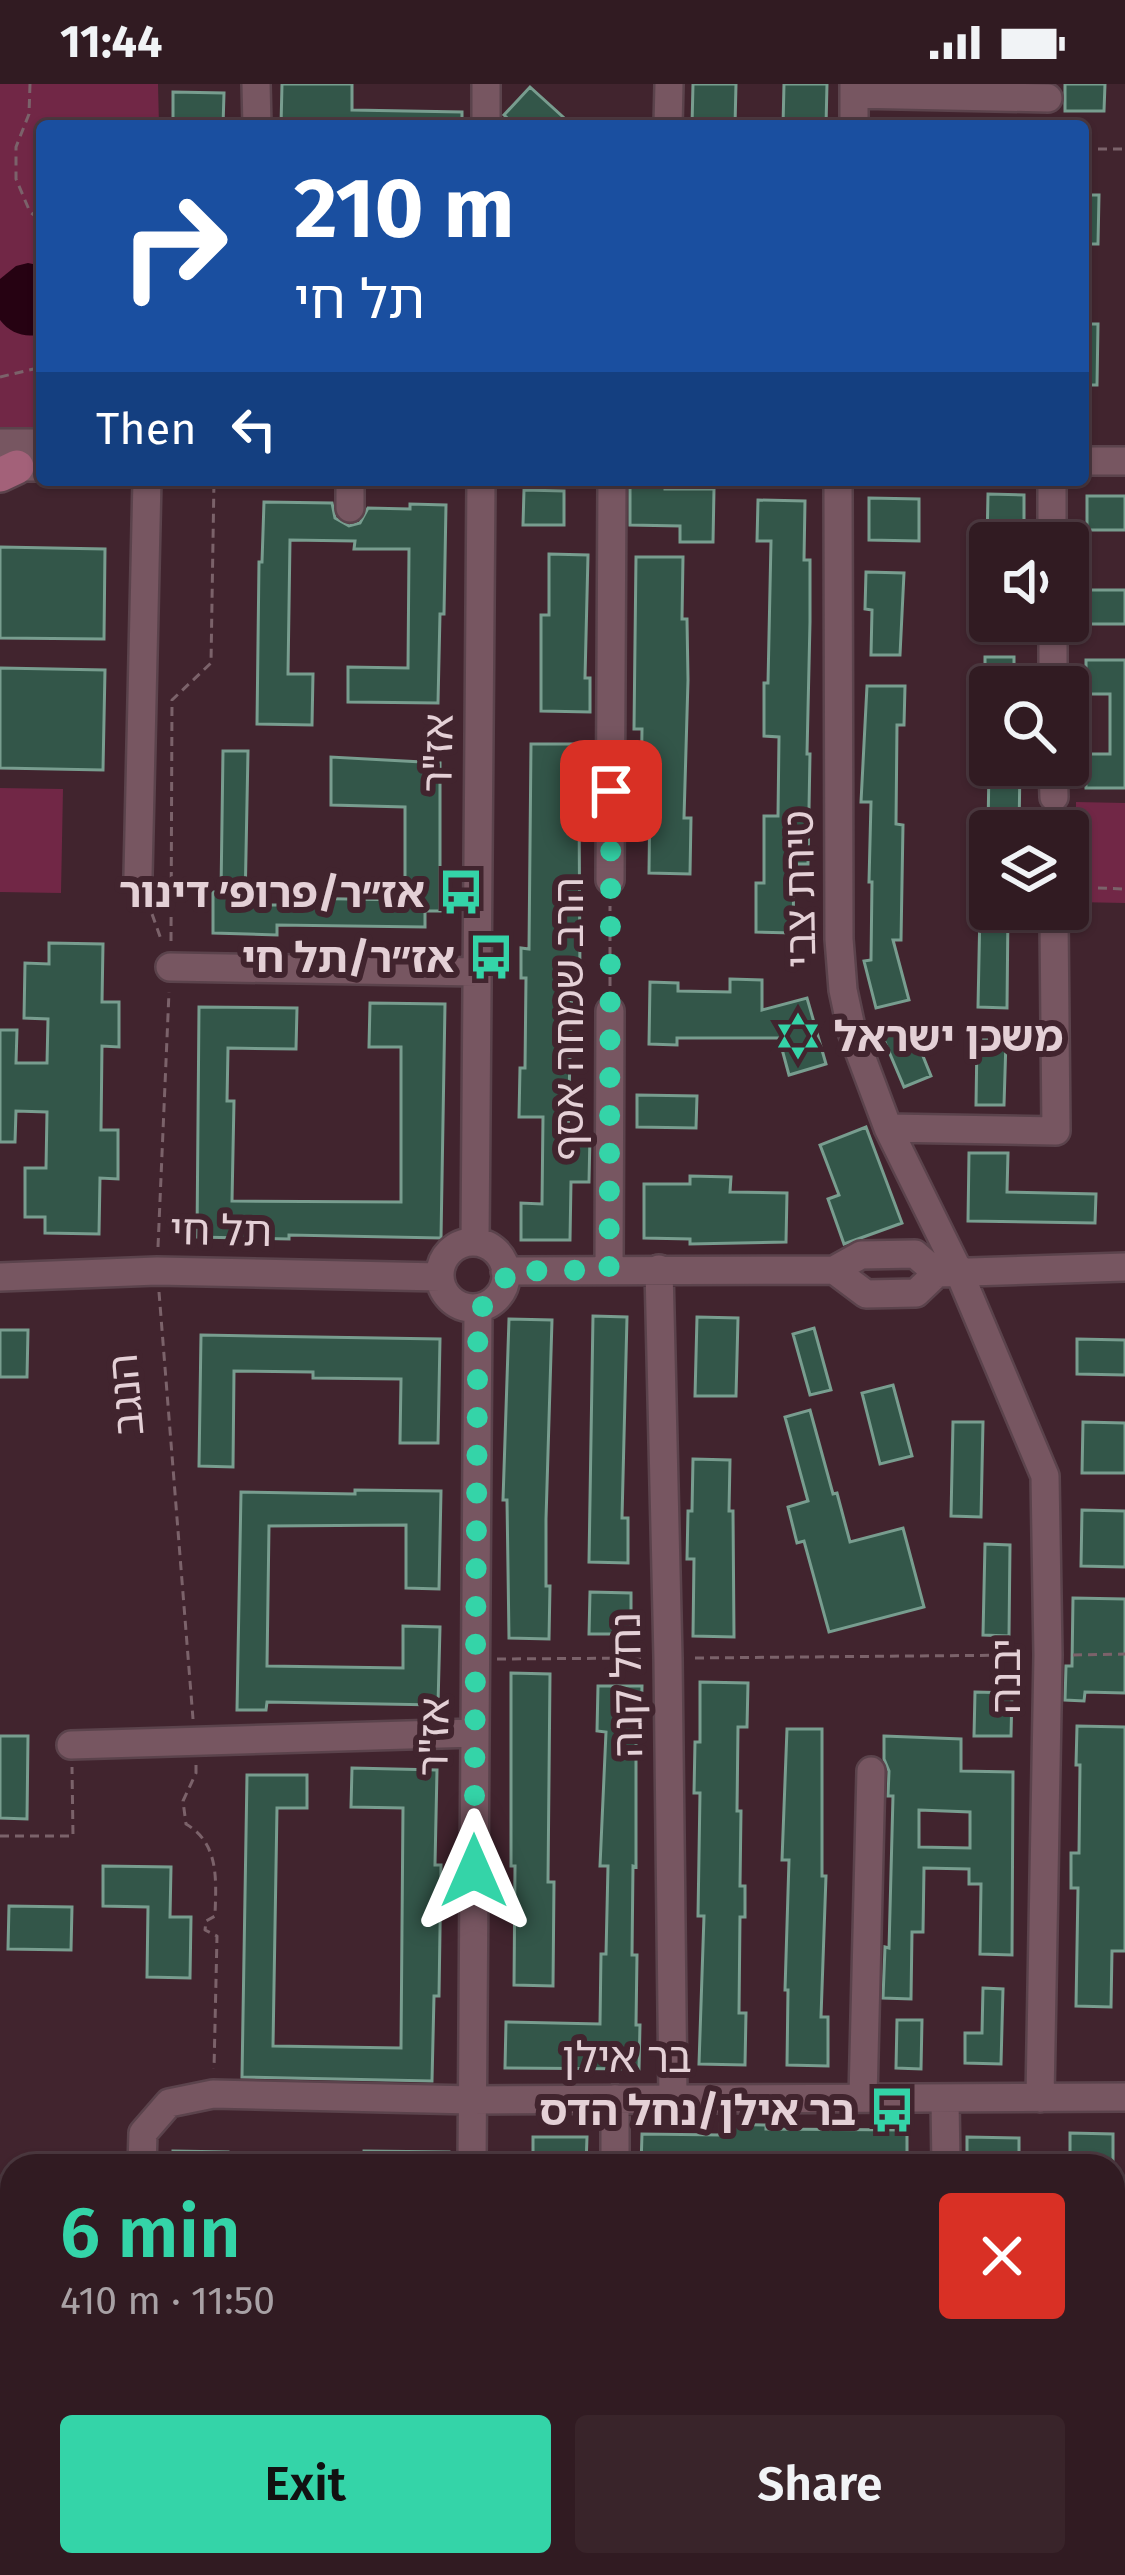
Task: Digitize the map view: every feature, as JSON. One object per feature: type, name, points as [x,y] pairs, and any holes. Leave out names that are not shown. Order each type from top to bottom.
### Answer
[{"type":"street","points":[[256,84],[257,120]]},
{"type":"street","points":[[486,84],[487,120]]},
{"type":"street","points":[[668,84],[668,120]]},
{"type":"street","points":[[854,120],[854,89],[1048,98]]},
{"type":"street","points":[[1089,461],[1125,461]]},
{"type":"street","points":[[139,876],[147,486]]},
{"type":"street","name":"אז\"ר","points":[[475,1242],[481,486]]},
{"type":"street","name":"הרב שמחה אסף","points":[[610,880],[612,486]]},
{"type":"street","name":"טירת צבי","points":[[838,486],[843,990],[852,1032],[948,1273]]},
{"type":"street","points":[[1052,486],[1052,522]]},
{"type":"street","points":[[1054,786],[1054,797]]},
{"type":"street","points":[[888,1128],[1056,1131],[1054,930]]},
{"type":"street","points":[[170,967],[477,972]]},
{"type":"street","name":"הרב שמחה אסף","points":[[609,1270],[610,1011]]},
{"type":"street","points":[[475,1242],[495,1251],[506,1271],[496,1298],[478,1309],[458,1304],[442,1288],[441,1266],[464,1243],[475,1242]]},
{"type":"street","points":[[506,1271],[834,1270],[861,1255],[915,1255],[948,1273]]},
{"type":"street","points":[[834,1270],[866,1294],[916,1293],[948,1273],[1125,1267]]},
{"type":"street","name":"נחל קנה","points":[[659,1269],[673,2099]]},
{"type":"street","name":"תל חי","points":[[0,1277],[157,1270],[440,1276]]},
{"type":"street","name":"יבנה","points":[[948,1273],[1045,1476],[1048,1655],[1040,2098]]},
{"type":"street","name":"אז\"ר","points":[[472,2154],[478,1309]]},
{"type":"street","points":[[71,1745],[475,1733]]},
{"type":"street","points":[[863,2098],[871,1771]]},
{"type":"street","name":"בר אילן","points":[[142,2154],[142,2133],[170,2103],[213,2094],[472,2100],[1125,2097]]},
{"type":"street","points":[[615,2099],[615,2154]]},
{"type":"street","points":[[945,2099],[946,2154]]},
{"type":"path","points":[[30,84],[29,114],[16,147],[16,179],[36,216]]},
{"type":"path","points":[[1089,149],[1125,148]]},
{"type":"path","points":[[0,377],[36,368]]},
{"type":"path","name":"הנגב","points":[[213,2094],[217,1936],[205,1930],[206,1921],[215,1916],[216,1869],[202,1833],[186,1824],[183,1801],[196,1773],[195,1743],[157,1270],[170,967],[172,700],[211,663],[214,486]]},
{"type":"path","points":[[139,876],[170,967]]},
{"type":"path","name":"הרב שמחה אסף","points":[[610,880],[610,1011]]},
{"type":"path","points":[[1089,888],[1125,889]]},
{"type":"path","points":[[476,1659],[1125,1654]]},
{"type":"path","points":[[0,1836],[74,1836],[71,1745]]},
{"type":"shaded area","points":[[0,84],[158,84],[159,120],[36,120],[36,436],[0,435]]},
{"type":"shaded area","points":[[36,265],[36,335],[14,332],[0,320],[0,279],[16,266]]},
{"type":"shaded area","points":[[0,788],[63,789],[61,893],[0,892]]},
{"type":"shaded area","points":[[1076,802],[1125,803],[1125,903],[1089,902],[1089,810],[1076,810]]},
{"type":"building","points":[[282,84],[352,84],[352,110],[462,112],[462,120],[281,120]]},
{"type":"building","points":[[693,84],[736,84],[735,120],[692,120]]},
{"type":"building","points":[[784,84],[827,84],[826,120],[783,120]]},
{"type":"building","points":[[1065,84],[1105,84],[1104,111],[1065,111]]},
{"type":"building","points":[[530,87],[566,120],[509,120],[504,115]]},
{"type":"building","points":[[173,92],[224,93],[223,120],[173,120]]},
{"type":"building","points":[[1089,195],[1099,195],[1098,244],[1089,244]]},
{"type":"building","points":[[1089,324],[1098,324],[1097,385],[1089,385]]},
{"type":"building","points":[[630,486],[714,489],[713,542],[680,542],[680,526],[630,525]]},
{"type":"building","points":[[524,490],[564,491],[564,525],[523,525]]},
{"type":"building","points":[[988,494],[1024,495],[1024,522],[987,522]]},
{"type":"building","points":[[1087,496],[1125,496],[1125,530],[1089,530]]},
{"type":"building","points":[[869,498],[919,499],[919,541],[869,540]]},
{"type":"building","points":[[758,500],[805,501],[804,560],[810,560],[808,864],[794,864],[793,933],[756,932],[756,883],[764,883],[764,816],[778,816],[779,737],[764,736],[771,541],[757,541]]},
{"type":"building","points":[[264,502],[332,503],[335,518],[349,526],[360,523],[368,508],[446,505],[438,703],[348,702],[348,667],[408,668],[409,549],[354,549],[355,541],[290,540],[288,674],[313,674],[312,725],[257,724]]},
{"type":"building","points":[[0,547],[105,549],[104,639],[0,638]]},
{"type":"building","points":[[549,554],[588,555],[585,678],[590,678],[590,712],[541,711],[541,615],[549,615]]},
{"type":"building","points":[[636,557],[683,557],[688,680],[684,818],[691,818],[690,874],[649,873],[650,793],[641,793],[642,729],[634,729]]},
{"type":"building","points":[[866,572],[904,573],[900,655],[871,655],[872,610],[865,609]]},
{"type":"building","points":[[1089,590],[1125,590],[1125,624],[1089,624]]},
{"type":"building","points":[[985,657],[1014,657],[1014,666],[985,666]]},
{"type":"building","points":[[1086,660],[1125,660],[1125,788],[1086,788],[1089,754],[1110,754],[1110,694],[1089,694]]},
{"type":"building","points":[[0,668],[105,670],[103,770],[0,768]]},
{"type":"building","points":[[867,686],[905,686],[904,725],[897,725],[896,824],[903,825],[901,940],[893,940],[909,1000],[876,1008],[864,961],[871,960],[872,882],[871,802],[861,802]]},
{"type":"building","points":[[531,744],[588,744],[587,798],[579,798],[580,979],[572,979],[568,1135],[590,1135],[589,1182],[571,1182],[570,1240],[521,1240],[521,1203],[542,1204],[543,1117],[519,1117],[520,1068],[525,1068],[526,978],[521,978],[521,948],[529,949]]},
{"type":"building","points":[[223,751],[248,751],[245,905],[289,905],[289,898],[405,900],[405,807],[331,805],[331,757],[440,763],[440,911],[425,911],[425,927],[277,925],[277,935],[213,933],[213,892],[221,892]]},
{"type":"building","points":[[989,786],[1020,786],[1019,810],[988,810]]},
{"type":"building","points":[[980,930],[1008,930],[1007,1008],[978,1007]]},
{"type":"building","points":[[49,943],[103,944],[102,1002],[119,1002],[119,1047],[102,1046],[101,1130],[118,1130],[118,1179],[100,1178],[99,1234],[45,1233],[45,1217],[25,1217],[25,1168],[46,1168],[47,1112],[16,1111],[15,1142],[0,1142],[0,1030],[17,1030],[16,1063],[47,1063],[48,1019],[24,1018],[25,963],[49,964]]},
{"type":"building","points":[[730,979],[762,980],[762,1010],[807,998],[826,1064],[789,1075],[779,1038],[677,1038],[677,1045],[649,1044],[650,982],[678,983],[678,991],[730,992]]},
{"type":"building","points":[[370,1003],[445,1004],[441,1238],[197,1237],[199,1007],[297,1008],[296,1049],[228,1048],[227,1101],[234,1101],[232,1201],[401,1202],[401,1047],[369,1047]]},
{"type":"building","points":[[910,1024],[931,1076],[904,1087],[882,1035]]},
{"type":"building","points":[[977,1040],[1006,1040],[1004,1105],[976,1105]]},
{"type":"building","points":[[637,1095],[697,1096],[696,1128],[637,1127]]},
{"type":"building","points":[[866,1127],[902,1223],[844,1244],[828,1199],[839,1195],[820,1145]]},
{"type":"building","points":[[969,1153],[1008,1153],[1007,1192],[1096,1194],[1095,1223],[968,1221]]},
{"type":"building","points":[[690,1176],[731,1177],[730,1192],[787,1193],[786,1242],[690,1244],[690,1239],[644,1238],[644,1184],[690,1184]]},
{"type":"building","points":[[593,1316],[627,1317],[622,1518],[628,1518],[628,1563],[589,1562]]},
{"type":"building","points":[[697,1317],[738,1318],[736,1396],[695,1396]]},
{"type":"building","points":[[509,1319],[552,1320],[546,1519],[549,1639],[509,1638],[507,1500],[503,1500]]},
{"type":"building","points":[[814,1328],[831,1390],[810,1395],[793,1334]]},
{"type":"building","points":[[0,1330],[28,1330],[27,1377],[0,1377]]},
{"type":"building","points":[[201,1335],[440,1339],[438,1443],[400,1443],[401,1379],[234,1371],[233,1467],[199,1466]]},
{"type":"building","points":[[1077,1339],[1125,1340],[1125,1375],[1077,1374]]},
{"type":"building","points":[[893,1385],[912,1456],[880,1464],[862,1393]]},
{"type":"building","points":[[810,1410],[850,1542],[903,1528],[924,1607],[829,1632],[804,1541],[797,1543],[788,1507],[808,1501],[785,1417]]},
{"type":"building","points":[[953,1422],[983,1422],[981,1517],[951,1516]]},
{"type":"building","points":[[1083,1422],[1125,1423],[1125,1473],[1082,1473]]},
{"type":"building","points":[[693,1459],[730,1460],[734,1637],[693,1636],[694,1559],[687,1559]]},
{"type":"building","points":[[355,1490],[441,1491],[439,1589],[406,1588],[406,1525],[269,1526],[267,1666],[403,1668],[403,1626],[440,1627],[438,1705],[267,1702],[266,1710],[237,1710],[241,1492],[355,1494]]},
{"type":"building","points":[[1082,1510],[1125,1511],[1125,1567],[1081,1566]]},
{"type":"building","points":[[985,1544],[1010,1545],[1009,1636],[983,1635]]},
{"type":"building","points":[[590,1592],[631,1593],[631,1634],[589,1634]]},
{"type":"building","points":[[1073,1598],[1125,1599],[1125,1693],[1085,1692],[1084,1701],[1065,1700],[1066,1666],[1072,1666]]},
{"type":"building","points":[[511,1673],[550,1674],[548,1882],[554,1882],[553,1986],[514,1985]]},
{"type":"building","points":[[700,1682],[748,1683],[747,1727],[738,1727],[737,1811],[741,1811],[740,1886],[745,1886],[739,2013],[746,2013],[745,2065],[699,2064],[704,1916],[698,1916],[700,1793],[694,1793]]},
{"type":"building","points":[[598,1686],[642,1686],[641,1732],[636,1732],[632,1955],[637,1955],[639,2069],[505,2068],[506,2022],[600,2024],[608,1866],[600,1866],[606,1732],[597,1731]]},
{"type":"building","points":[[975,1692],[1012,1693],[1011,1736],[974,1736]]},
{"type":"building","points":[[1077,1726],[1125,1727],[1125,1951],[1112,1951],[1111,2007],[1076,2006],[1078,1888],[1071,1888],[1071,1853],[1079,1853]]},
{"type":"building","points":[[787,1729],[822,1729],[822,1876],[826,1876],[821,2017],[828,2017],[828,2066],[787,2065],[789,1860],[782,1860]]},
{"type":"building","points":[[0,1736],[28,1736],[27,1819],[0,1818]]},
{"type":"building","points":[[884,1736],[961,1739],[961,1771],[1013,1772],[1012,1955],[980,1954],[981,1884],[969,1884],[969,1869],[924,1868],[923,1932],[912,1932],[911,1999],[883,1998],[893,1796],[888,1796],[889,1771]],"holes":[[[919,1810],[970,1812],[970,1848],[919,1847]]]},
{"type":"building","points":[[352,1768],[437,1770],[439,1996],[434,1996],[432,2081],[242,2077],[247,1775],[307,1775],[307,1808],[277,1808],[273,2046],[401,2048],[403,1808],[351,1807]]},
{"type":"building","points":[[103,1866],[171,1867],[170,1917],[191,1917],[190,1978],[147,1977],[148,1907],[103,1906]]},
{"type":"building","points":[[9,1906],[72,1907],[71,1950],[8,1949]]},
{"type":"building","points":[[983,1988],[1003,1989],[1001,2064],[965,2063],[965,2033],[982,2033]]},
{"type":"building","points":[[897,2020],[922,2020],[921,2069],[896,2068]]},
{"type":"building","points":[[720,2124],[907,2130],[907,2154],[641,2154],[642,2134],[720,2135]]},
{"type":"building","points":[[1070,2133],[1113,2134],[1113,2154],[1070,2154]]},
{"type":"building","points":[[533,2137],[587,2137],[586,2154],[533,2154]]},
{"type":"building","points":[[967,2137],[1019,2138],[1019,2154],[967,2154]]},
{"type":"building","points":[[173,2151],[228,2152],[228,2154]]},
{"type":"building","points":[[364,2151],[449,2152],[449,2154]]},
{"type":"place","name":"אז״ר/פרופ׳ דינור","points":[[461,892]]},
{"type":"place","name":"אז״ר/תל חי","points":[[491,957]]},
{"type":"place","name":"משכן ישראל","points":[[798,1036]]},
{"type":"place","name":"בר אילן/נחל הדס","points":[[892,2110]]},
{"type":"route","points":[[474,1871],[478,1309],[496,1298],[506,1271],[609,1270],[611,791]]}]
